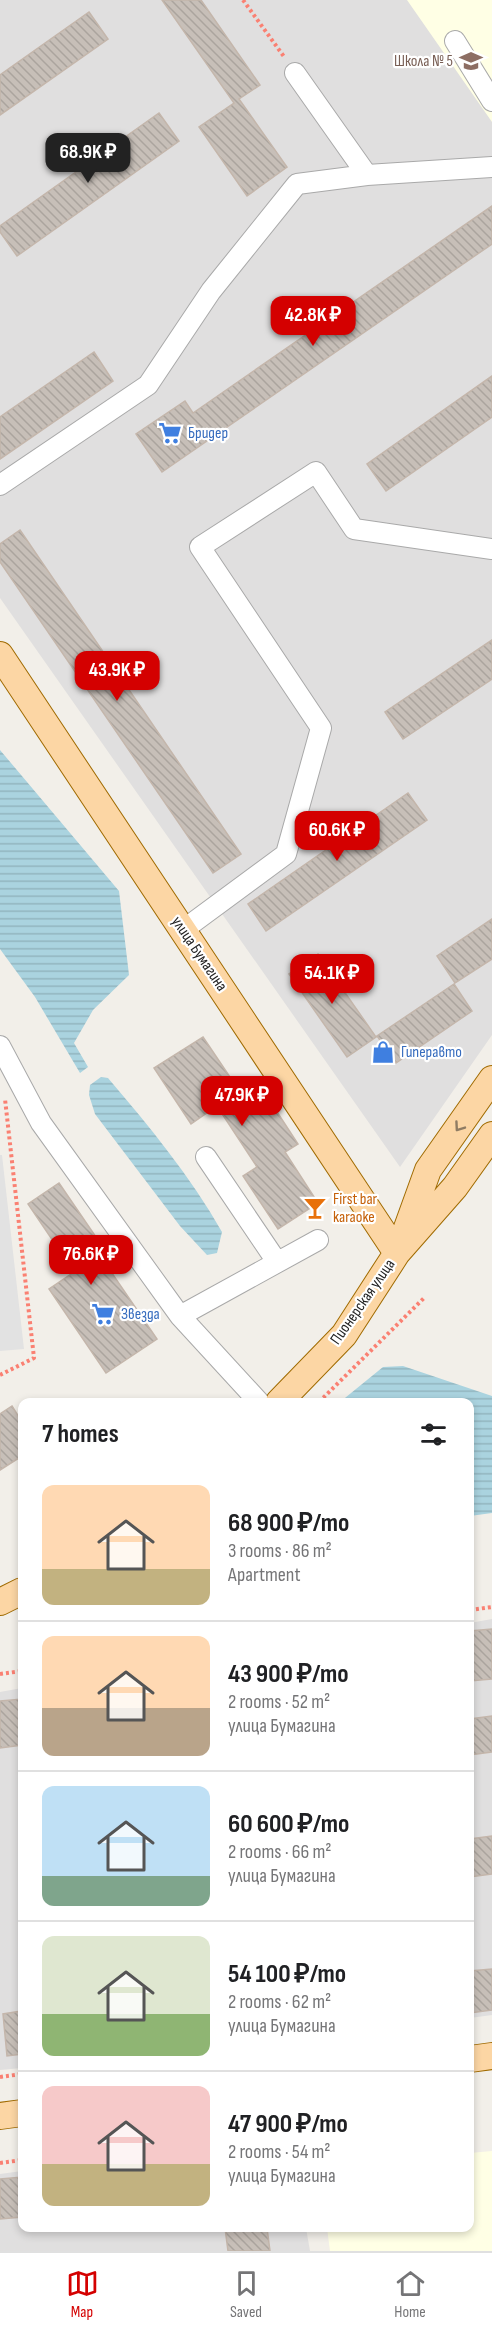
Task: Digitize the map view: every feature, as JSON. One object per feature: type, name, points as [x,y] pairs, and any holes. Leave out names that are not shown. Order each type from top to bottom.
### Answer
[{"type":"main road","name":"улица Бумагина","points":[[0,655],[397,1253]]},
{"type":"main road","name":"Пионерская улица","points":[[397,1253],[428,1170],[492,1079]]},
{"type":"main road","name":"Пионерская улица","points":[[283,1398],[344,1335],[397,1253],[455,1187],[492,1135]]},
{"type":"main road","points":[[0,1602],[18,1594]]},
{"type":"main road","points":[[474,2058],[492,2056]]},
{"type":"main road","points":[[0,2116],[18,2114]]},
{"type":"street","points":[[455,41],[492,101]]},
{"type":"street","points":[[295,73],[367,175]]},
{"type":"street","points":[[0,485],[148,385],[211,291],[297,184],[367,175],[492,167]]},
{"type":"street","points":[[183,930],[286,854],[321,728],[200,547],[316,472],[354,529],[492,549]]},
{"type":"street","points":[[0,1046],[40,1123],[180,1316],[255,1398]]},
{"type":"street","points":[[206,1157],[277,1262]]},
{"type":"street","points":[[180,1316],[318,1240]]},
{"type":"path","points":[[243,0],[295,73]]},
{"type":"path","points":[[0,1375],[34,1358],[4,1093]]},
{"type":"path","points":[[323,1398],[424,1298]]},
{"type":"path","points":[[474,1609],[492,1607]]},
{"type":"path","points":[[0,1674],[18,1672]]},
{"type":"path","points":[[0,2077],[18,2075]]},
{"type":"path","points":[[0,2163],[18,2161]]},
{"type":"shaded area","points":[[0,0],[492,0],[492,1035],[400,1167],[0,598]]},
{"type":"shaded area","name":"Школа № 5","points":[[407,0],[492,0],[492,122]]},
{"type":"shaded area","points":[[0,1155],[2,1155],[24,1349],[0,1351]]},
{"type":"shaded area","points":[[492,1619],[492,2015],[474,2017],[474,1622]]},
{"type":"shaded area","points":[[18,1689],[18,2068],[0,2070],[0,1692]]},
{"type":"shaded area","points":[[492,2151],[492,2251],[330,2251],[328,2232],[474,2232],[474,2153]]},
{"type":"shaded area","points":[[18,2172],[18,2232],[307,2232],[310,2251],[0,2251],[0,2174]]},
{"type":"water","points":[[0,750],[119,891],[129,975],[93,1010],[74,1043],[88,1067],[80,1073],[35,997],[0,949]]},
{"type":"water","points":[[101,1077],[108,1078],[169,1152],[197,1191],[222,1232],[217,1253],[207,1255],[180,1226],[95,1114],[89,1095],[90,1085]]},
{"type":"water","points":[[403,1366],[492,1396],[492,1513],[474,1515],[474,1398],[345,1398],[383,1367]]},
{"type":"building","points":[[162,0],[201,0],[260,85],[239,99],[287,167],[247,196],[199,127],[234,103]]},
{"type":"building","points":[[89,12],[108,39],[0,115],[0,75]]},
{"type":"building","points":[[159,113],[179,141],[17,256],[0,232],[0,226]]},
{"type":"building","points":[[492,206],[492,244],[162,472],[136,434],[185,401],[193,413]]},
{"type":"building","points":[[94,352],[113,381],[0,459],[0,417]]},
{"type":"building","points":[[492,376],[492,417],[386,491],[367,464]]},
{"type":"building","points":[[20,530],[241,854],[213,873],[0,562],[0,544]]},
{"type":"building","points":[[492,640],[492,679],[403,739],[385,712]]},
{"type":"building","points":[[408,793],[427,820],[266,931],[248,904]]},
{"type":"building","points":[[492,919],[492,959],[455,983],[437,956]]},
{"type":"building","points":[[318,954],[376,1037],[347,1057],[289,974]]},
{"type":"building","points":[[454,984],[472,1011],[396,1063],[377,1036]]},
{"type":"building","points":[[203,1037],[238,1089],[255,1078],[298,1144],[285,1152],[318,1203],[278,1229],[243,1176],[257,1167],[217,1106],[191,1124],[154,1068]]},
{"type":"building","name":"Звезда","points":[[59,1183],[96,1237],[90,1241],[157,1339],[106,1373],[49,1289],[74,1272],[28,1204]]},
{"type":"building","points":[[12,1406],[18,1416],[18,1459],[0,1470],[0,1414]]},
{"type":"building","points":[[492,1629],[492,1679],[474,1681],[474,1631]]},
{"type":"building","points":[[18,1699],[18,1746],[0,1748],[0,1701]]},
{"type":"building","points":[[492,1716],[492,1752],[474,1754],[474,1718]]},
{"type":"building","points":[[492,1836],[492,1874],[474,1876],[474,1838]]},
{"type":"building","points":[[492,1969],[492,2010],[474,2012],[474,1971]]},
{"type":"building","points":[[18,2012],[18,2055],[7,2056],[3,2014]]},
{"type":"building","points":[[18,2177],[18,2217],[0,2219],[0,2179]]},
{"type":"building","points":[[226,2232],[268,2232],[270,2251],[228,2251]]},
{"type":"place","name":"Школа № 5","points":[[471,61]]},
{"type":"place","name":"Бридер","points":[[170,433]]},
{"type":"place","name":"Гиперавто","points":[[383,1052]]},
{"type":"place","name":"First bar karaoke","points":[[315,1208]]},
{"type":"place","name":"Звезда","points":[[103,1314]]}]
